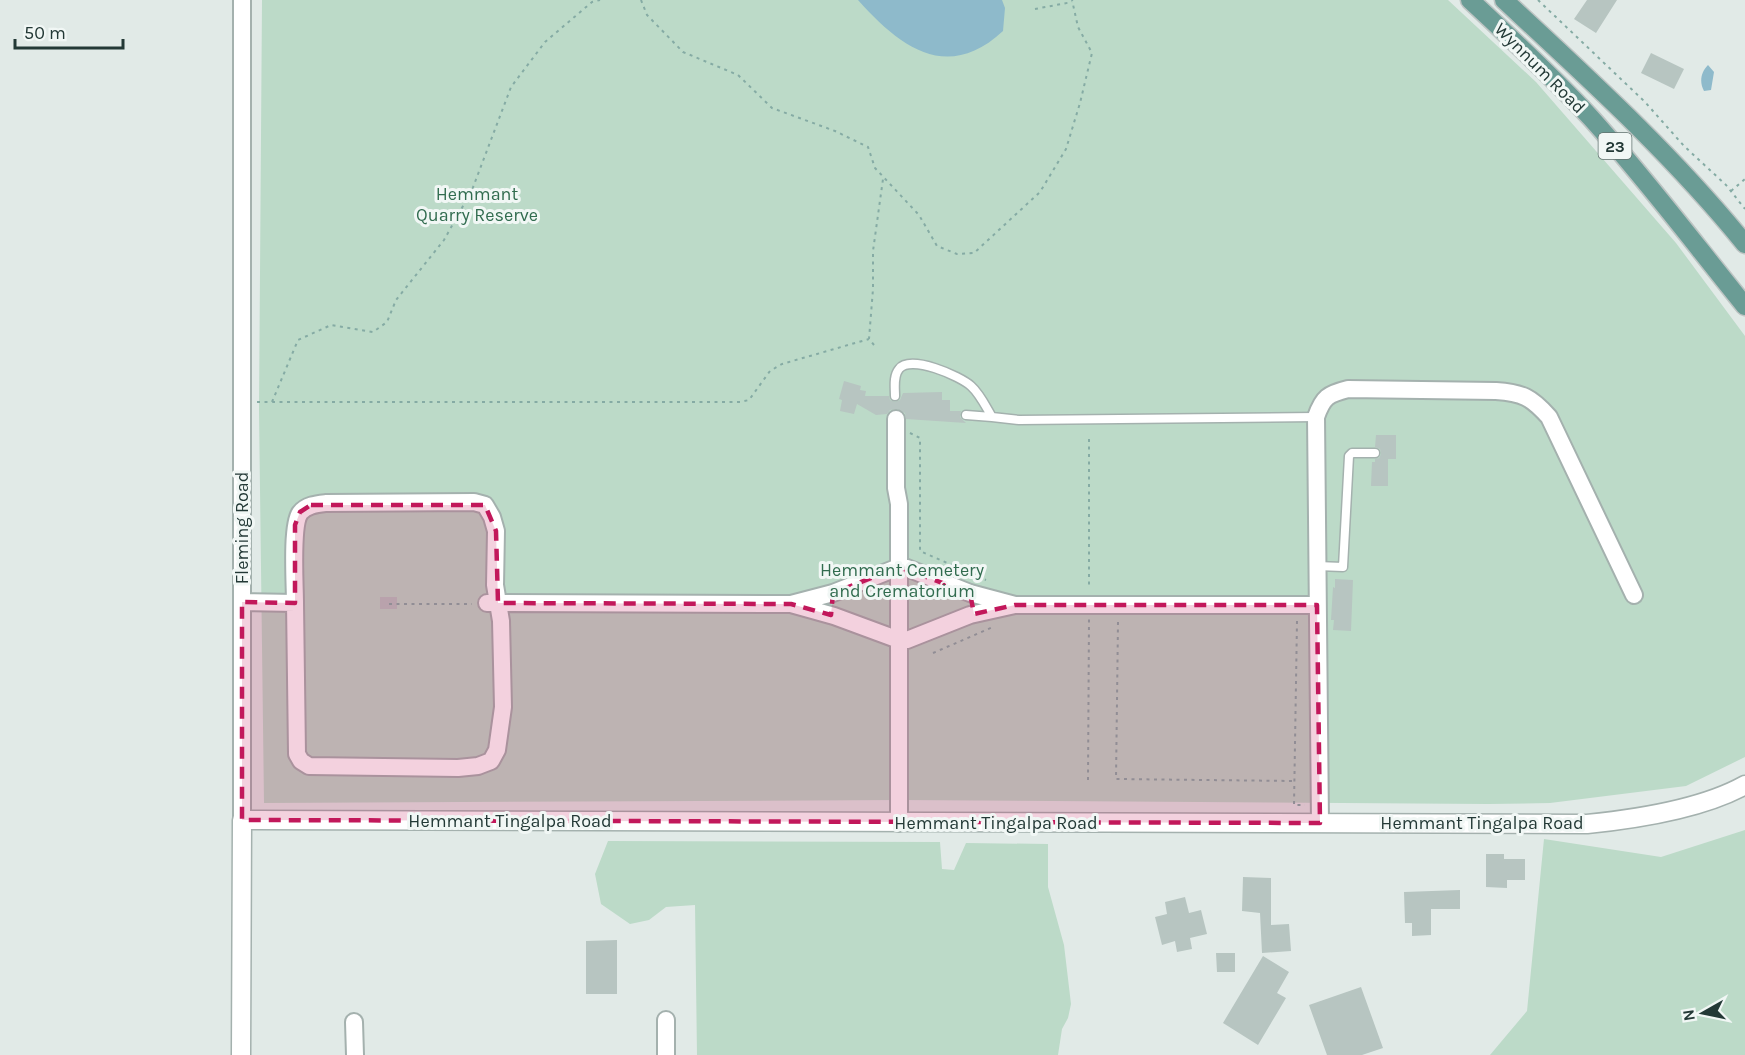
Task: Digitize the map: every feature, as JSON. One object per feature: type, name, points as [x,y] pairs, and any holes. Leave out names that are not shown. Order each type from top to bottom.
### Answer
[{"type":"main road","name":"Wynnum Road","points":[[1470,0],[1547,72],[1591,119],[1644,180],[1745,306]]},
{"type":"main road","name":"Wynnum Road","points":[[1504,0],[1643,131],[1691,180],[1745,244]]},
{"type":"street","name":"Fleming Road","points":[[241,1055],[242,0]]},
{"type":"street","points":[[1320,814],[1316,417],[1320,404],[1329,394],[1348,389],[1496,391],[1518,393],[1533,399],[1549,417],[1634,595]]},
{"type":"street","points":[[896,425],[899,567],[899,823]]},
{"type":"street","points":[[474,502],[485,505],[496,531],[493,603],[501,621],[503,707],[497,750],[491,761],[478,766],[458,768],[309,766],[301,762],[297,754],[295,603],[295,525],[300,512],[311,505],[474,502]]},
{"type":"street","points":[[791,604],[833,593],[899,567],[907,568],[970,593],[1014,605]]},
{"type":"street","points":[[833,593],[834,615]]},
{"type":"street","points":[[970,593],[972,604],[970,615]]},
{"type":"street","points":[[242,602],[295,603]]},
{"type":"street","points":[[493,603],[791,604],[834,615],[899,640],[907,640],[970,615],[1014,605],[1317,605]]},
{"type":"street","name":"Hemmant Tingalpa Road","points":[[242,820],[899,823],[1320,814],[1587,824],[1684,808],[1745,785]]},
{"type":"street","points":[[666,1020],[666,1055]]},
{"type":"street","points":[[354,1022],[355,1055]]},
{"type":"lane","points":[[895,396],[895,377],[898,370],[908,363],[920,364],[972,386],[992,417]]},
{"type":"lane","points":[[966,415],[1019,420],[1316,417]]},
{"type":"lane","points":[[1317,566],[1343,567],[1349,456],[1352,453],[1375,453]]},
{"type":"path","points":[[600,0],[592,2],[545,42],[511,87],[472,190],[444,240],[396,300],[387,322],[373,332],[331,325],[298,340],[272,402],[740,402],[749,400],[770,370],[782,364],[869,339]]},
{"type":"path","points":[[641,0],[647,15],[683,52],[738,75],[772,108],[835,131],[868,147],[875,168],[919,215],[937,246],[957,254],[974,253],[1040,192],[1066,149],[1092,53],[1077,27],[1072,1],[1035,9]]},
{"type":"path","points":[[1538,0],[1645,102],[1684,146],[1704,163],[1745,208]]},
{"type":"path","points":[[874,345],[869,339],[873,250],[884,179]]},
{"type":"path","points":[[1731,191],[1745,179]]},
{"type":"path","points":[[896,425],[920,438],[920,551],[989,581]]},
{"type":"path","points":[[1089,439],[1089,590]]},
{"type":"path","points":[[389,604],[493,603]]},
{"type":"path","points":[[1118,605],[1116,779],[1294,781]]},
{"type":"path","points":[[1088,780],[1089,620]]},
{"type":"path","points":[[1297,620],[1294,805],[1320,814]]},
{"type":"path","points":[[933,653],[999,624]]},
{"type":"highlighted area","points":[[311,505],[485,505],[496,531],[498,603],[791,604],[831,615],[833,593],[899,567],[970,593],[974,614],[1015,605],[1317,605],[1320,823],[242,820],[242,602],[295,603],[295,525],[300,512]]},
{"type":"green space","points":[[262,0],[1448,0],[1536,82],[1676,243],[1745,336],[1745,757],[1686,786],[1550,803],[899,800],[264,803],[259,410]]},
{"type":"green space","points":[[1745,830],[1745,1055],[1490,1055],[1527,1011],[1544,839],[1661,857]]},
{"type":"green space","points":[[608,841],[940,842],[942,869],[954,870],[966,843],[1048,844],[1048,887],[1064,945],[1071,1004],[1068,1018],[1062,1029],[1058,1055],[697,1055],[695,905],[666,907],[649,920],[630,924],[601,904],[595,874]]},
{"type":"water","points":[[858,0],[1002,0],[1005,8],[1003,31],[982,47],[963,55],[944,56],[925,53],[891,32]]},
{"type":"water","points":[[1708,65],[1714,72],[1711,90],[1704,91],[1702,77]]},
{"type":"building","points":[[1587,0],[1617,0],[1596,33],[1574,19]]},
{"type":"building","points":[[1651,53],[1684,69],[1674,89],[1641,73]]},
{"type":"building","points":[[844,381],[861,386],[860,390],[866,391],[865,396],[889,396],[890,400],[895,402],[900,400],[903,393],[942,392],[942,400],[950,400],[950,411],[961,411],[960,417],[966,423],[906,419],[905,413],[897,409],[890,410],[887,414],[876,415],[857,404],[854,414],[840,411],[842,400],[839,399]]},
{"type":"building","points":[[1376,435],[1396,435],[1396,459],[1388,459],[1388,486],[1371,486],[1372,462],[1375,462],[1381,454],[1380,449],[1375,447]]},
{"type":"building","points":[[1335,579],[1353,580],[1351,631],[1333,630],[1334,620],[1331,620]]},
{"type":"building","points":[[380,597],[397,597],[397,609],[380,609]]},
{"type":"building","points":[[1486,854],[1504,854],[1504,859],[1525,859],[1525,880],[1507,880],[1507,888],[1486,887]]},
{"type":"building","points":[[1243,877],[1271,878],[1271,925],[1289,924],[1291,951],[1262,953],[1260,913],[1242,911]]},
{"type":"building","points":[[1460,890],[1460,909],[1431,909],[1431,935],[1412,936],[1412,923],[1405,923],[1404,892]]},
{"type":"building","points":[[1185,897],[1189,913],[1201,910],[1207,934],[1190,938],[1192,949],[1177,952],[1175,941],[1162,945],[1155,917],[1167,914],[1165,902]]},
{"type":"building","points":[[617,940],[617,994],[586,994],[586,941]]},
{"type":"building","points":[[1216,953],[1235,953],[1235,972],[1217,972]]},
{"type":"building","points":[[1263,956],[1289,972],[1277,993],[1286,998],[1258,1045],[1223,1023]]},
{"type":"building","points":[[1361,987],[1383,1048],[1362,1055],[1327,1055],[1309,1005]]},
{"type":"park label","name":"Hemmant Quarry Reserve","points":[[477,204]]},
{"type":"park label","name":"Hemmant Cemetery and Crematorium","points":[[902,580]]}]
